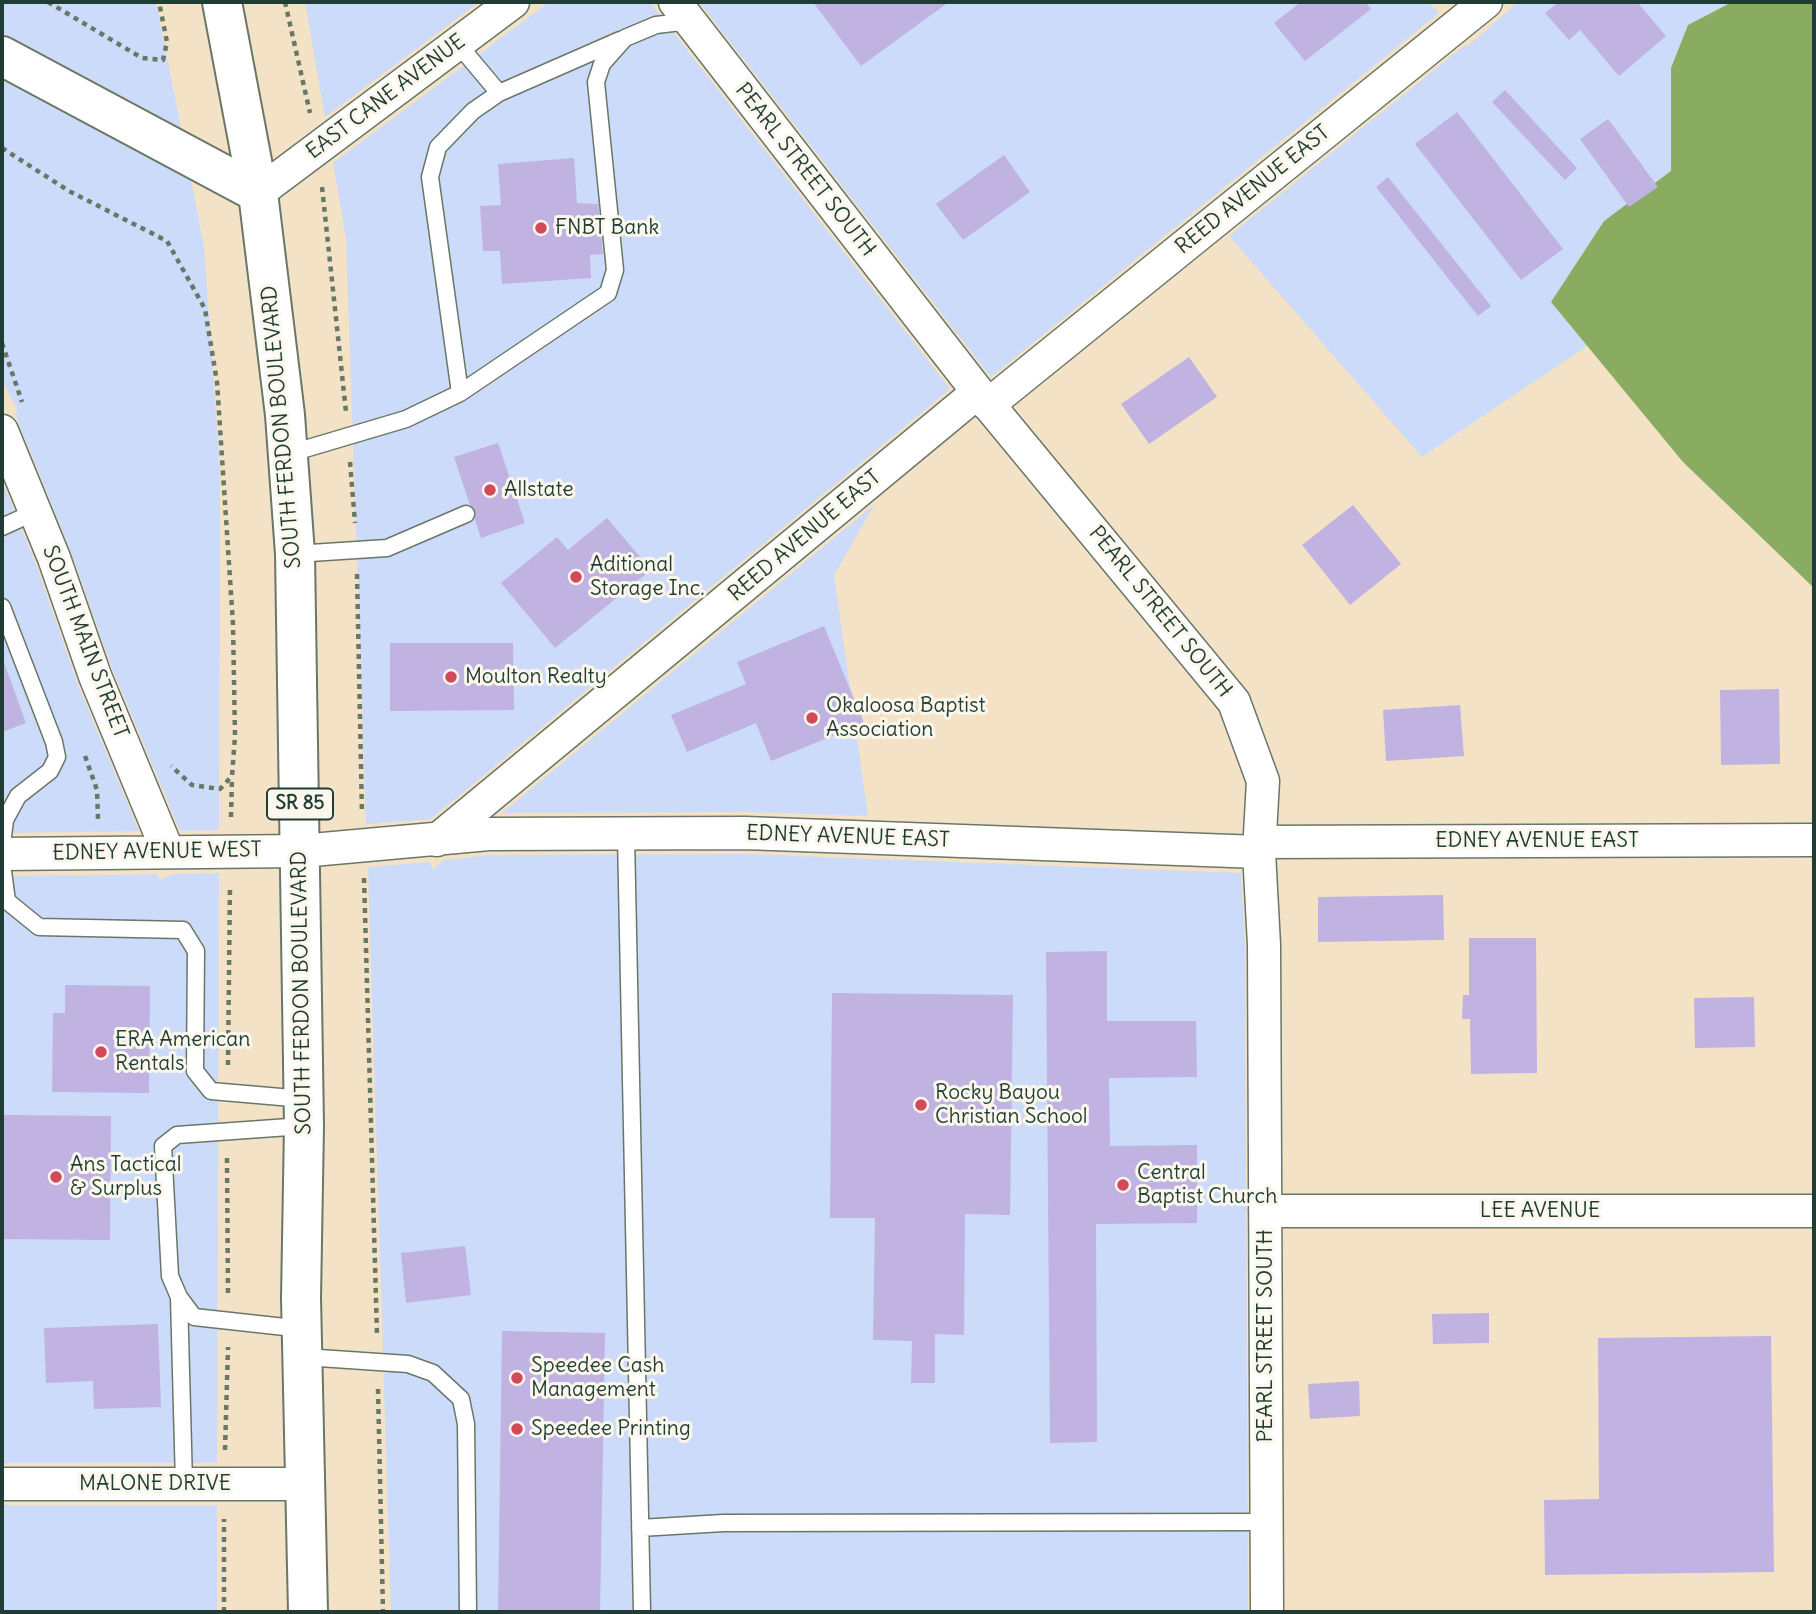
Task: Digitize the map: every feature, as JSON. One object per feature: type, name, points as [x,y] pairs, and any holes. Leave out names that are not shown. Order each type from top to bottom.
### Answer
[{"type":"main road","name":"SOUTH FERDON BOULEVARD","points":[[222,2],[258,192],[288,454],[295,554],[304,1113],[303,1343],[308,1612]]},
{"type":"main road","points":[[2,56],[258,192]]},
{"type":"street","name":"EAST CANE AVENUE","points":[[258,192],[513,2]]},
{"type":"street","name":"REED AVENUE EAST","points":[[437,840],[1469,7]]},
{"type":"street","name":"PEARL STREET SOUTH","points":[[682,11],[983,399],[1234,702],[1263,781],[1259,847],[1264,945],[1266,1612]]},
{"type":"street","name":"SOUTH MAIN STREET","points":[[2,431],[35,512],[95,676],[168,852]]},
{"type":"street","name":"EDNEY AVENUE EAST","points":[[437,840],[489,834],[626,836],[745,833],[1259,847],[1814,840]]},
{"type":"street","name":"EDNEY AVENUE WEST","points":[[2,854],[300,851],[437,840]]},
{"type":"street","name":"LEE AVENUE","points":[[1265,1211],[1814,1210]]},
{"type":"street","name":"MALONE DRIVE","points":[[2,1484],[307,1484]]},
{"type":"lane","points":[[460,393],[430,177],[438,147],[473,111],[499,93],[656,25],[682,11]]},
{"type":"lane","points":[[288,454],[406,419],[460,393],[608,293],[615,270],[596,82],[602,64],[625,38]]},
{"type":"lane","points":[[457,43],[499,93]]},
{"type":"lane","points":[[2,527],[35,512]]},
{"type":"lane","points":[[295,554],[387,548],[466,514]]},
{"type":"lane","points":[[2,607],[54,742],[57,757],[50,771],[18,796],[5,820],[2,844]]},
{"type":"lane","points":[[626,836],[642,1612]]},
{"type":"lane","points":[[2,863],[8,901],[39,926],[183,930],[196,951],[195,1071],[211,1091],[228,1092],[304,1113]]},
{"type":"lane","points":[[304,1113],[227,1132],[177,1135],[163,1146],[170,1276],[179,1297],[194,1317],[228,1321],[378,1362],[408,1364],[433,1373],[461,1399],[466,1423],[468,1612]]},
{"type":"lane","points":[[179,1297],[184,1484]]},
{"type":"lane","points":[[640,1528],[723,1523],[1266,1522]]},
{"type":"path","points":[[48,2],[142,58],[163,60],[167,42],[159,2]]},
{"type":"path","points":[[2,148],[69,191],[167,241],[205,309],[217,382],[233,624],[235,736],[230,851],[228,1092]]},
{"type":"path","points":[[330,263],[357,550],[383,1612]]},
{"type":"path","points":[[2,343],[24,408]]},
{"type":"path","points":[[166,755],[171,766],[192,785],[220,789],[232,776]]},
{"type":"path","points":[[224,1612],[228,1321],[227,1132]]},
{"type":"shaded area","points":[[2,2],[156,2],[181,128],[2,32]]},
{"type":"shaded area","points":[[305,2],[479,2],[325,117]]},
{"type":"shaded area","points":[[549,2],[650,2],[950,389],[431,819],[366,824],[346,237],[333,163]]},
{"type":"shaded area","points":[[699,2],[1429,2],[1439,13],[991,377]]},
{"type":"shaded area","points":[[1518,2],[1732,2],[1688,25],[1671,68],[1672,171],[1604,221],[1551,302],[1587,346],[1422,457],[1229,236],[1465,45],[1468,46]]},
{"type":"shaded area","points":[[2,80],[191,180],[204,247],[220,471],[219,830],[180,831],[112,668],[70,549],[15,414],[18,411],[2,380]]},
{"type":"shaded area","points":[[2,480],[37,567],[78,685],[139,831],[2,833]]},
{"type":"shaded area","points":[[875,504],[834,575],[868,816],[745,812],[502,813]]},
{"type":"shaded area","points":[[745,854],[1241,873],[1245,946],[1248,1612],[391,1612],[368,867],[429,862],[433,869],[444,860],[490,855]]},
{"type":"shaded area","points":[[219,873],[217,1463],[2,1463],[2,876],[157,874],[160,880],[173,874]]},
{"type":"shaded area","points":[[2,1505],[217,1505],[217,1612],[2,1612]]},
{"type":"green space","points":[[1732,2],[1814,2],[1814,588],[1683,462],[1551,302],[1604,221],[1671,171],[1671,68],[1688,25]]},
{"type":"building","points":[[813,2],[949,2],[861,66]]},
{"type":"building","points":[[1301,2],[1365,2],[1371,9],[1305,61],[1274,23]]},
{"type":"building","points":[[1559,2],[1637,2],[1666,36],[1619,76],[1580,30],[1569,40],[1545,13]]},
{"type":"building","points":[[1505,90],[1577,168],[1565,180],[1492,102]]},
{"type":"building","points":[[1457,112],[1563,249],[1521,280],[1415,144]]},
{"type":"building","points":[[1608,119],[1658,187],[1629,207],[1580,139]]},
{"type":"building","points":[[1004,155],[1030,192],[963,240],[936,204]]},
{"type":"building","name":"FNBT Bank","points":[[574,158],[577,203],[598,204],[603,254],[590,255],[591,278],[502,284],[500,251],[483,251],[480,206],[501,205],[498,164]]},
{"type":"building","points":[[1388,177],[1491,306],[1478,316],[1376,187]]},
{"type":"building","points":[[1189,357],[1217,397],[1149,444],[1121,404]]},
{"type":"building","name":"Allstate","points":[[498,443],[525,523],[481,538],[454,457]]},
{"type":"building","points":[[1353,505],[1401,564],[1350,605],[1302,545]]},
{"type":"building","name":"Aditional Storage Inc.","points":[[607,518],[651,570],[555,648],[501,583],[557,537],[568,550]]},
{"type":"building","points":[[824,626],[864,723],[771,761],[756,723],[687,752],[671,715],[746,684],[737,662]]},
{"type":"building","name":"Moulton Realty","points":[[390,643],[513,643],[514,710],[390,711]]},
{"type":"building","points":[[2,657],[26,723],[2,732]]},
{"type":"building","points":[[1779,689],[1780,764],[1721,765],[1720,690]]},
{"type":"building","points":[[1460,705],[1464,756],[1386,761],[1383,710]]},
{"type":"building","points":[[1443,895],[1444,940],[1318,942],[1318,897]]},
{"type":"building","points":[[1469,938],[1536,938],[1537,1073],[1471,1074],[1470,1019],[1462,1019],[1463,995],[1469,995]]},
{"type":"building","name":"Central Baptist Church","points":[[1107,951],[1107,1021],[1196,1021],[1197,1077],[1109,1078],[1110,1146],[1197,1145],[1197,1223],[1096,1224],[1097,1442],[1050,1443],[1046,952]]},
{"type":"building","name":"ERA American Rentals","points":[[65,985],[150,986],[149,1093],[52,1092],[53,1013],[65,1013]]},
{"type":"building","name":"Rocky Bayou Christian School","points":[[832,993],[1013,995],[1010,1215],[965,1214],[964,1335],[935,1334],[935,1383],[911,1383],[912,1341],[873,1340],[875,1218],[830,1218]]},
{"type":"building","points":[[1754,997],[1755,1047],[1695,1048],[1694,998]]},
{"type":"building","name":"Ans Tactical & Surplus","points":[[2,1115],[111,1116],[110,1240],[2,1239]]},
{"type":"building","points":[[465,1246],[471,1295],[406,1303],[401,1253]]},
{"type":"building","points":[[1489,1313],[1489,1343],[1433,1344],[1432,1314]]},
{"type":"building","points":[[158,1324],[161,1407],[94,1409],[93,1381],[46,1383],[44,1328]]},
{"type":"building","points":[[502,1331],[605,1333],[600,1612],[498,1612]]},
{"type":"building","points":[[1771,1336],[1774,1572],[1545,1575],[1544,1500],[1599,1499],[1598,1338]]},
{"type":"building","points":[[1359,1381],[1360,1416],[1310,1419],[1308,1384]]},
{"type":"place","name":"FNBT Bank","points":[[541,228]]},
{"type":"place","name":"Allstate","points":[[490,490]]},
{"type":"place","name":"Aditional Storage Inc.","points":[[576,577]]},
{"type":"place","name":"Moulton Realty","points":[[451,677]]},
{"type":"place","name":"Okaloosa Baptist Association","points":[[812,718]]},
{"type":"place","name":"ERA American Rentals","points":[[101,1052]]},
{"type":"place","name":"Rocky Bayou Christian School","points":[[921,1105]]},
{"type":"place","name":"Ans Tactical & Surplus","points":[[56,1177]]},
{"type":"place","name":"Central Baptist Church","points":[[1123,1185]]},
{"type":"place","name":"Speedee Cash Management","points":[[517,1378]]},
{"type":"place","name":"Speedee Printing","points":[[517,1429]]}]
